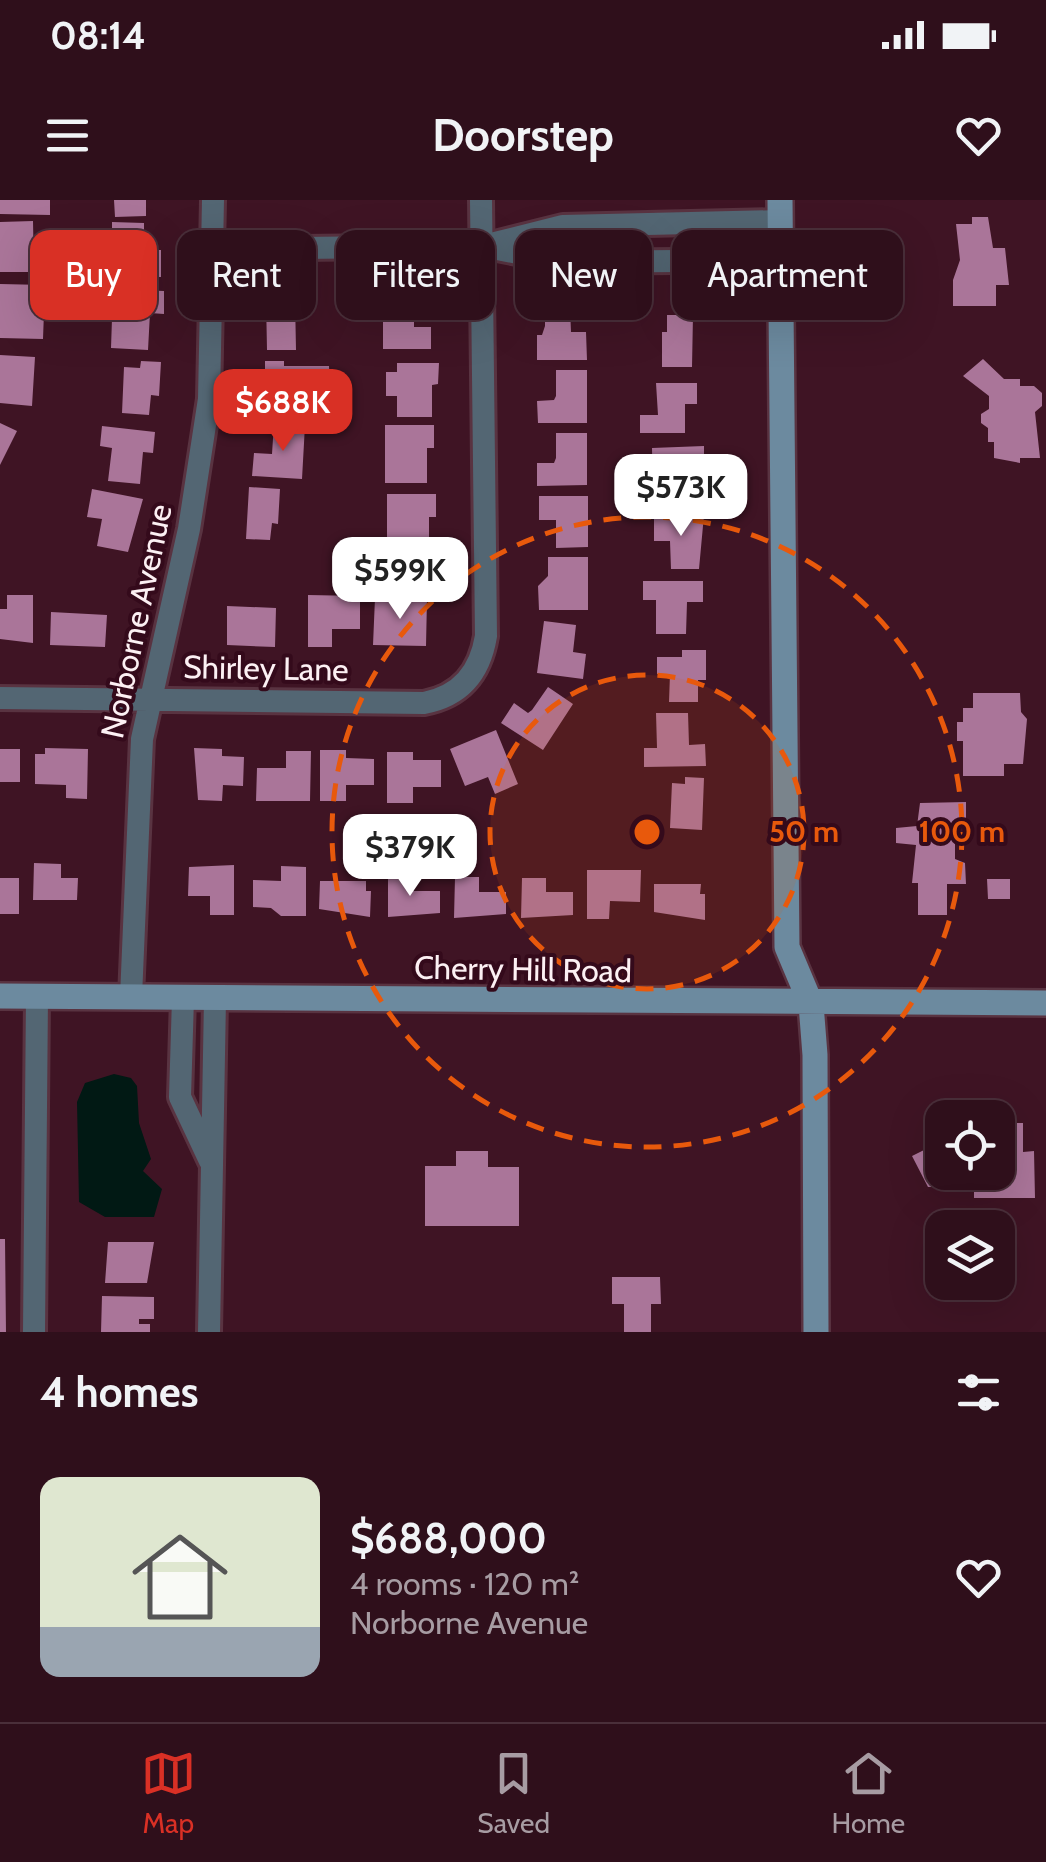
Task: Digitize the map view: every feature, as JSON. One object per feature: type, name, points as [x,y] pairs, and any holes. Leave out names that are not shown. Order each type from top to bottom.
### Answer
[{"type":"main road","points":[[782,320],[787,947],[811,1004],[815,1055],[816,1332]]},
{"type":"main road","name":"Cherry Hill Road","points":[[0,996],[1046,1003]]},
{"type":"street","name":"Norborne Avenue","points":[[213,200],[213,230]]},
{"type":"street","points":[[481,200],[482,230]]},
{"type":"street","points":[[495,243],[563,226],[780,211]]},
{"type":"street","points":[[495,249],[563,262],[672,261]]},
{"type":"street","name":"Norborne Avenue","points":[[132,997],[142,739],[203,448],[212,320]]},
{"type":"street","name":"Shirley Lane","points":[[0,698],[424,703],[451,694],[466,682],[482,656],[486,636],[483,320]]},
{"type":"street","points":[[34,1332],[37,996]]},
{"type":"street","points":[[183,998],[180,1098],[210,1161]]},
{"type":"street","points":[[209,1332],[215,998]]},
{"type":"shaded area","points":[[114,1074],[131,1078],[137,1086],[139,1123],[151,1159],[143,1171],[162,1189],[154,1217],[105,1217],[79,1202],[77,1102],[85,1083]]},
{"type":"building","points":[[0,200],[50,200],[50,215],[0,214]]},
{"type":"building","points":[[114,200],[146,200],[146,216],[115,217]]},
{"type":"building","points":[[972,217],[988,217],[993,248],[1005,248],[1009,285],[996,285],[996,306],[953,306],[953,280],[960,260],[956,224],[972,224]]},
{"type":"building","points":[[33,221],[30,272],[0,272],[0,222]]},
{"type":"building","points":[[112,222],[144,223],[144,230],[112,230]]},
{"type":"building","points":[[157,250],[161,250],[161,277],[157,277]]},
{"type":"building","points":[[0,284],[30,285],[30,320],[44,320],[43,339],[0,338]]},
{"type":"building","points":[[157,291],[164,291],[164,314],[157,314]]},
{"type":"building","points":[[667,315],[672,315],[672,320],[693,320],[692,367],[662,367],[662,332],[667,332]]},
{"type":"building","points":[[112,320],[150,320],[148,350],[111,348]]},
{"type":"building","points":[[266,320],[295,320],[296,350],[267,350]]},
{"type":"building","points":[[383,320],[414,320],[414,327],[431,327],[431,349],[383,349]]},
{"type":"building","points":[[545,320],[571,320],[571,332],[586,332],[587,360],[537,360],[537,335],[542,335]]},
{"type":"building","points":[[0,355],[35,357],[32,406],[0,403]]},
{"type":"building","points":[[983,359],[1004,379],[1020,379],[1020,386],[1034,386],[1042,393],[1042,406],[1035,412],[1040,458],[1020,458],[1020,463],[994,458],[994,442],[988,442],[988,428],[981,423],[981,414],[989,409],[989,396],[963,376]]},
{"type":"building","points":[[141,361],[161,362],[159,396],[151,395],[149,415],[122,413],[124,367],[140,368]]},
{"type":"building","points":[[265,361],[284,361],[284,366],[329,366],[330,388],[319,388],[319,412],[282,413],[282,386],[265,386]]},
{"type":"building","points":[[397,363],[439,363],[438,384],[432,385],[432,417],[397,417],[397,396],[386,396],[386,372],[397,372]]},
{"type":"building","points":[[556,370],[587,370],[587,423],[538,423],[537,401],[554,400],[556,396]]},
{"type":"building","points":[[656,383],[697,383],[697,404],[685,404],[685,433],[640,433],[640,415],[658,415]]},
{"type":"building","points":[[0,423],[17,431],[0,465]]},
{"type":"building","points":[[274,423],[305,425],[302,479],[252,476],[254,453],[272,454]]},
{"type":"building","points":[[385,425],[434,425],[434,448],[427,448],[427,483],[385,483]]},
{"type":"building","points":[[102,426],[155,432],[153,453],[143,452],[140,484],[108,481],[112,448],[100,446]]},
{"type":"building","points":[[556,433],[587,433],[587,485],[537,486],[537,463],[554,463],[556,458]]},
{"type":"building","points":[[704,446],[704,470],[687,470],[684,475],[685,504],[653,504],[652,448]]},
{"type":"building","points":[[249,487],[280,489],[278,524],[272,523],[270,540],[246,539]]},
{"type":"building","points":[[92,489],[143,499],[128,552],[97,546],[102,519],[87,517]]},
{"type":"building","points":[[387,494],[436,494],[436,517],[429,517],[429,552],[387,552]]},
{"type":"building","points":[[539,496],[588,496],[588,547],[556,548],[556,520],[539,520]]},
{"type":"building","points":[[654,515],[704,515],[699,569],[671,569],[670,541],[654,541]]},
{"type":"building","points":[[548,557],[588,557],[588,610],[539,610],[538,586],[548,576]]},
{"type":"building","points":[[643,581],[703,581],[703,602],[687,602],[686,634],[656,634],[656,600],[643,600]]},
{"type":"building","points":[[7,595],[33,595],[33,643],[0,639],[0,609],[7,609]]},
{"type":"building","points":[[308,595],[360,596],[360,629],[332,629],[332,647],[308,647]]},
{"type":"building","points":[[375,598],[427,599],[426,646],[373,645]]},
{"type":"building","points":[[227,606],[276,608],[275,647],[227,645]]},
{"type":"building","points":[[51,612],[107,615],[105,647],[50,645]]},
{"type":"building","points":[[544,621],[576,625],[573,652],[586,654],[583,679],[537,673]]},
{"type":"building","points":[[682,650],[706,650],[706,680],[698,680],[698,702],[669,702],[670,674],[657,674],[657,657],[682,657]]},
{"type":"building","points":[[548,687],[573,704],[543,750],[501,723],[514,703],[528,713],[532,710]]},
{"type":"building","points":[[973,693],[1020,693],[1021,712],[1027,719],[1023,764],[1004,764],[1004,776],[963,776],[963,741],[957,741],[957,722],[963,722],[963,708],[973,708]]},
{"type":"building","points":[[656,713],[688,713],[689,745],[705,744],[706,766],[644,767],[644,748],[657,748]]},
{"type":"building","points":[[496,730],[518,784],[495,794],[488,777],[465,786],[450,749]]},
{"type":"building","points":[[45,748],[88,749],[87,799],[66,798],[66,785],[35,784],[35,754],[45,754]]},
{"type":"building","points":[[194,748],[222,749],[222,756],[244,757],[243,786],[223,785],[222,801],[198,800]]},
{"type":"building","points":[[0,749],[20,749],[20,782],[0,782]]},
{"type":"building","points":[[320,750],[346,750],[346,758],[374,759],[374,785],[346,785],[346,801],[320,801]]},
{"type":"building","points":[[286,751],[311,751],[310,801],[256,801],[257,768],[286,768]]},
{"type":"building","points":[[387,752],[413,752],[413,760],[441,760],[441,787],[413,787],[413,803],[387,803]]},
{"type":"building","points":[[685,777],[704,778],[702,830],[670,828],[672,783],[685,784]]},
{"type":"building","points":[[966,802],[966,820],[955,821],[955,859],[965,863],[966,884],[947,884],[947,915],[918,915],[918,883],[912,883],[916,845],[896,843],[896,828],[917,826],[920,803]]},
{"type":"building","points":[[34,863],[61,864],[61,878],[78,878],[77,900],[33,900]]},
{"type":"building","points":[[234,865],[234,915],[210,915],[210,896],[188,896],[189,867]]},
{"type":"building","points":[[281,866],[306,867],[306,916],[281,916],[271,908],[253,907],[253,880],[281,881]]},
{"type":"building","points":[[587,870],[641,870],[640,902],[610,901],[609,919],[587,919]]},
{"type":"building","points":[[388,876],[413,877],[413,891],[440,891],[440,913],[388,917]]},
{"type":"building","points":[[455,877],[479,877],[479,892],[506,892],[506,914],[454,918]]},
{"type":"building","points":[[0,878],[19,878],[19,914],[0,914]]},
{"type":"building","points":[[522,878],[546,878],[546,892],[573,892],[573,915],[521,918]]},
{"type":"building","points":[[987,879],[1010,879],[1010,899],[988,899]]},
{"type":"building","points":[[320,881],[366,881],[366,891],[371,891],[370,917],[319,909]]},
{"type":"building","points":[[654,884],[701,884],[705,920],[654,912]]},
{"type":"building","points":[[1015,1123],[1023,1123],[1023,1152],[1034,1151],[1035,1198],[974,1198],[974,1190],[1015,1190]]},
{"type":"building","points":[[924,1133],[925,1181],[912,1156],[924,1150]]},
{"type":"building","points":[[456,1151],[488,1151],[488,1167],[519,1167],[519,1226],[425,1226],[425,1166],[456,1166]]},
{"type":"building","points":[[0,1239],[5,1239],[6,1332],[0,1332]]},
{"type":"building","points":[[108,1242],[154,1242],[147,1283],[105,1283]]},
{"type":"building","points":[[612,1277],[660,1277],[661,1304],[651,1304],[651,1332],[624,1332],[624,1304],[612,1304]]},
{"type":"building","points":[[102,1296],[154,1297],[154,1319],[139,1319],[139,1324],[150,1324],[150,1332],[101,1332]]}]
